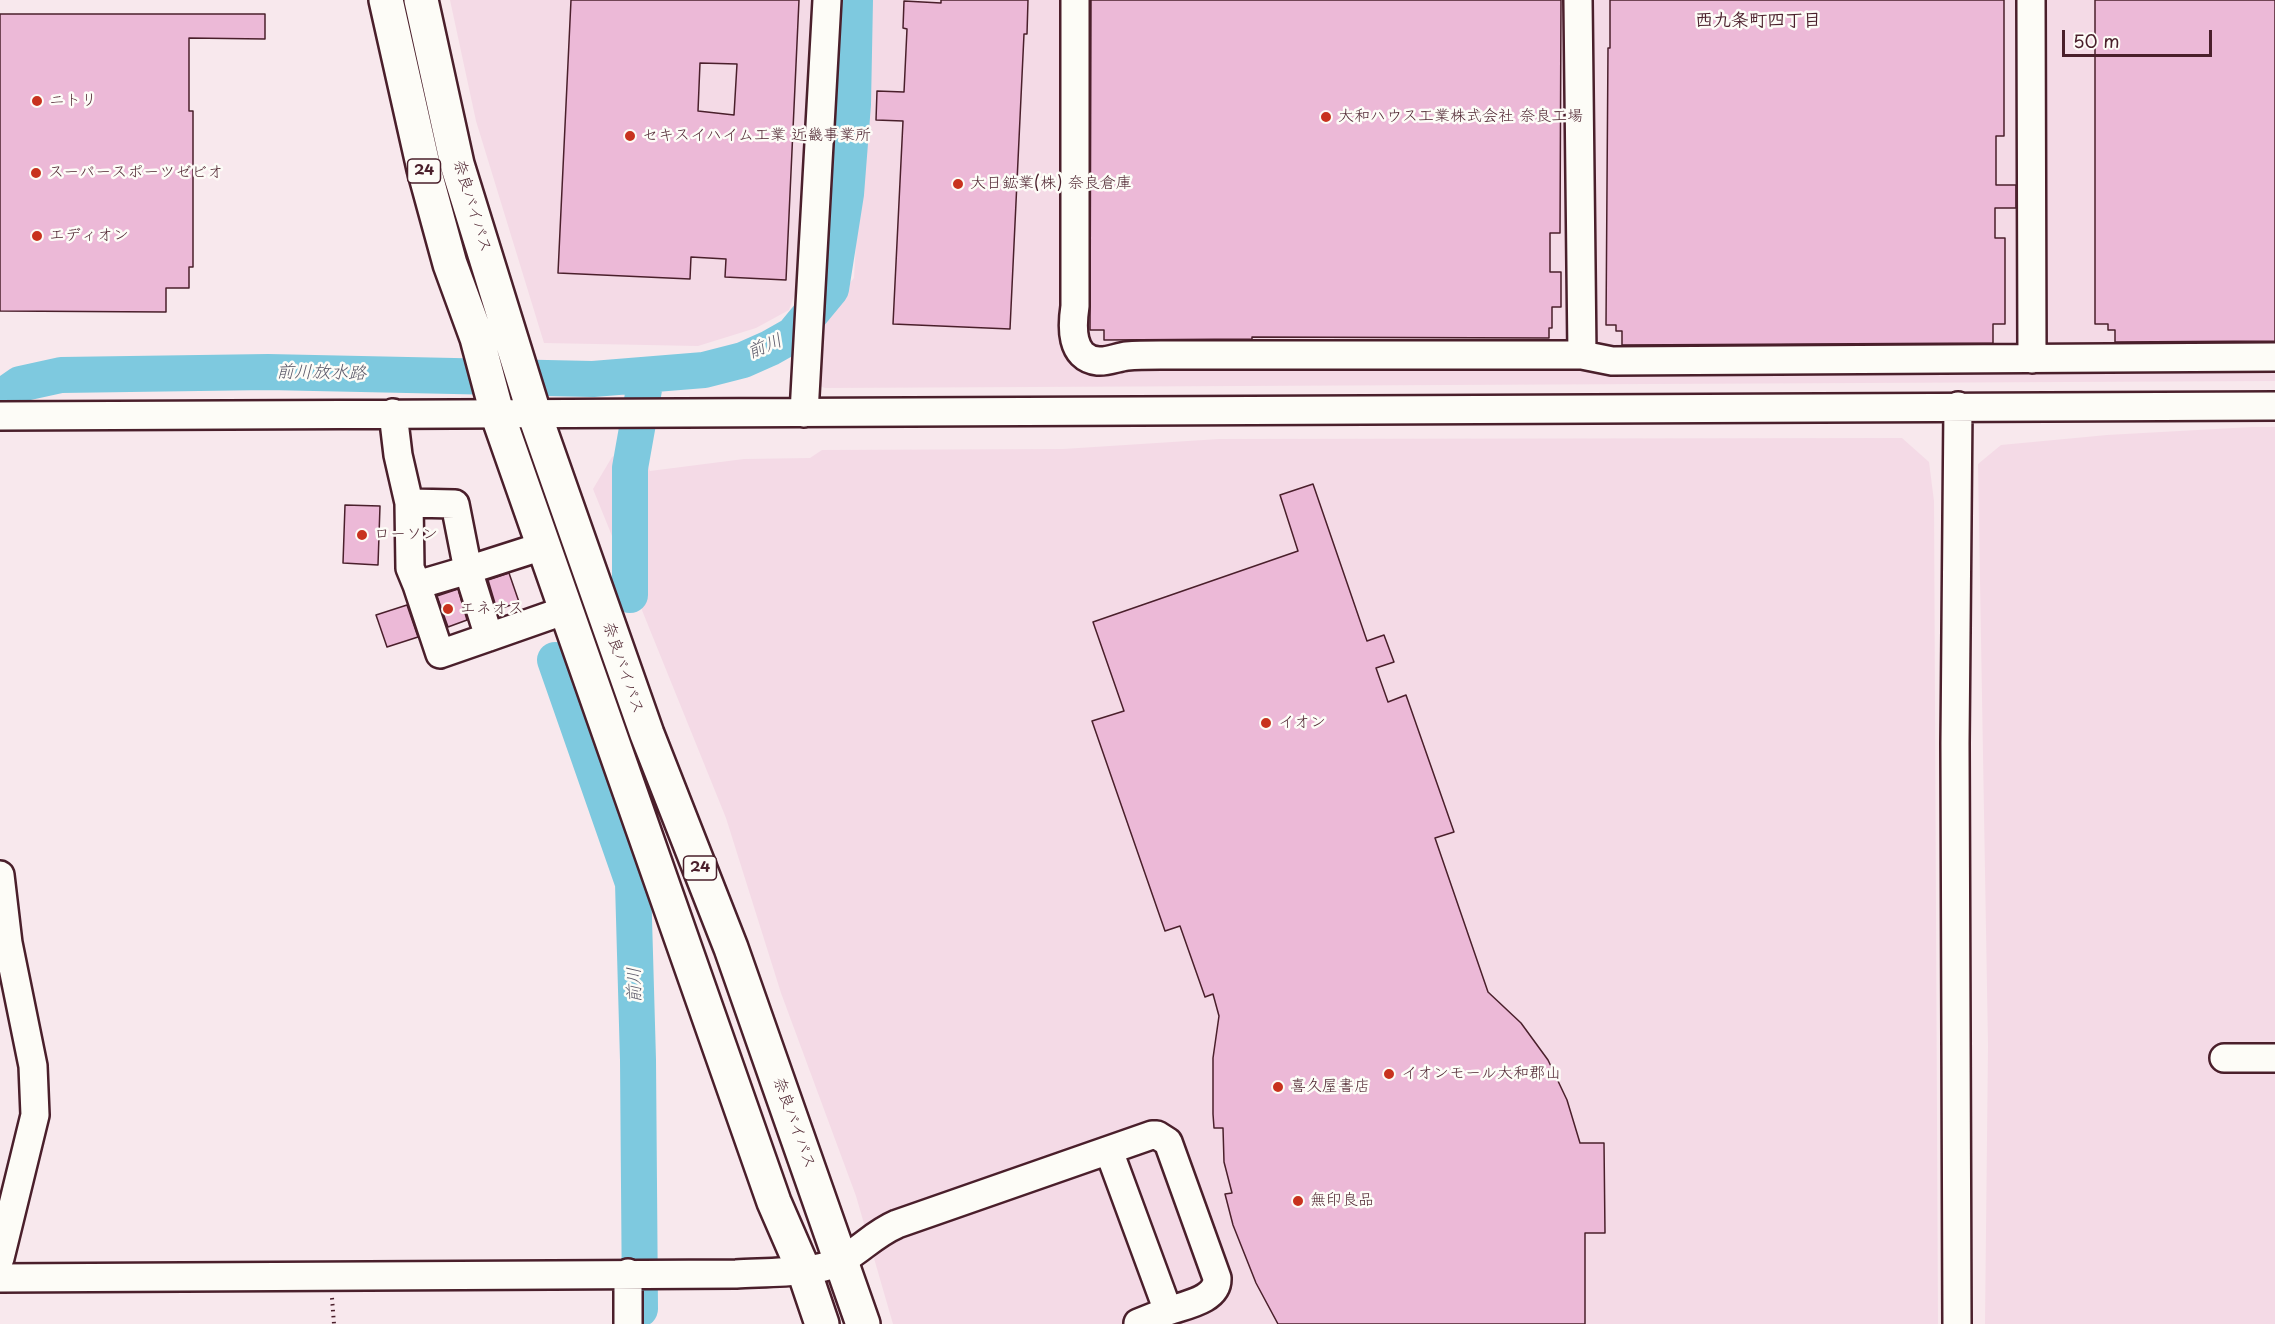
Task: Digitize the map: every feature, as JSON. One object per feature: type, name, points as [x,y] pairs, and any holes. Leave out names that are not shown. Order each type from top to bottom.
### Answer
[{"type":"highway","name":"奈良バイパス","points":[[386,0],[424,169],[450,264],[530,399],[647,734],[731,948],[863,1324]]},
{"type":"highway","name":"奈良バイパス","points":[[421,0],[457,164],[488,258],[493,400],[774,1202],[804,1271],[822,1324]]},
{"type":"street","points":[[804,413],[827,0]]},
{"type":"street","points":[[1075,0],[1075,306],[1072,327],[1078,347],[1091,358],[1099,361],[1127,356],[1161,355],[1582,355],[1612,361],[2275,357]]},
{"type":"street","points":[[1578,0],[1582,355]]},
{"type":"street","points":[[2031,0],[2032,359]]},
{"type":"street","points":[[8,416],[393,413],[493,400],[530,399],[804,413],[2275,406]]},
{"type":"street","points":[[1957,1324],[1955,708],[1958,406]]},
{"type":"street","points":[[393,413],[398,455],[409,502],[410,568],[440,654],[566,610]]},
{"type":"street","points":[[409,502],[455,504],[468,570],[489,637]]},
{"type":"street","points":[[417,585],[543,546]]},
{"type":"street","points":[[0,875],[8,943],[33,1066],[34,1115],[1,1273],[736,1274],[804,1271],[840,1261],[879,1232],[897,1224],[1157,1136],[1168,1142],[1217,1278],[1217,1285],[1211,1294],[1138,1323]]},
{"type":"street","points":[[2224,1058],[2275,1058]]},
{"type":"street","points":[[1109,1151],[1168,1311]]},
{"type":"street","points":[[628,1324],[640,1273]]},
{"type":"shaded area","points":[[450,0],[815,0],[800,279],[789,310],[756,328],[698,346],[544,343],[476,121]]},
{"type":"shaded area","points":[[869,0],[2275,0],[2275,381],[825,388],[817,385],[820,319],[854,278]]},
{"type":"shaded area","points":[[2275,427],[2275,1324],[1985,1324],[1988,1046],[1978,464],[2001,445],[2107,435]]},
{"type":"shaded area","name":"イオンモール大和郡山","points":[[1902,438],[1929,462],[1934,501],[1938,1324],[893,1324],[856,1196],[781,993],[726,818],[593,489],[612,457],[626,450],[641,452],[650,471],[744,459],[810,458],[822,450],[1063,449],[1219,439]]},
{"type":"building","name":"セキスイハイム工業 近畿事業所","points":[[571,0],[799,0],[786,280],[725,277],[726,259],[691,257],[690,279],[558,273]],"holes":[[[700,63],[737,64],[734,115],[698,111]]]},
{"type":"building","name":"大日鉱業(株) 奈良倉庫","points":[[941,0],[1028,0],[1027,34],[1024,34],[1010,329],[893,324],[903,121],[876,120],[877,91],[904,92],[907,29],[903,28],[904,1],[941,3]]},
{"type":"building","name":"大和ハウス工業株式会社 奈良工場","points":[[1091,0],[1561,0],[1560,233],[1550,233],[1550,272],[1561,272],[1561,307],[1552,307],[1552,328],[1549,328],[1549,338],[1252,337],[1252,339],[1104,340],[1104,330],[1090,330]]},
{"type":"building","name":"大和ハウス工業株式会社 奈良工場","points":[[1610,0],[2004,0],[2004,136],[1996,136],[1996,185],[2016,185],[2016,208],[1995,208],[1995,238],[2005,238],[2005,324],[1993,324],[1993,343],[1622,345],[1622,331],[1616,331],[1616,325],[1606,325]]},
{"type":"building","points":[[2095,0],[2275,0],[2275,341],[2115,342],[2115,330],[2108,330],[2108,324],[2095,324]]},
{"type":"building","points":[[0,14],[265,14],[265,39],[189,38],[189,111],[193,111],[193,267],[189,267],[189,288],[166,288],[166,312],[0,311]]},
{"type":"building","points":[[1313,484],[1367,641],[1384,635],[1394,662],[1376,668],[1388,702],[1406,695],[1454,832],[1435,838],[1488,992],[1521,1023],[1548,1060],[1567,1100],[1580,1143],[1604,1143],[1605,1233],[1585,1233],[1585,1324],[1278,1324],[1256,1283],[1233,1225],[1225,1194],[1232,1193],[1224,1162],[1223,1128],[1214,1128],[1213,1114],[1213,1058],[1219,1016],[1213,994],[1205,997],[1180,926],[1165,931],[1092,721],[1124,711],[1093,622],[1298,551],[1280,495]]},
{"type":"building","name":"ローソン","points":[[345,505],[380,506],[378,565],[343,563]]},
{"type":"building","points":[[509,573],[519,602],[497,610],[488,580]]},
{"type":"building","points":[[458,589],[467,620],[448,627],[437,596]]},
{"type":"building","points":[[407,605],[418,637],[387,647],[376,615]]},
{"type":"waterway","name":"前川放水路","points":[[0,398],[20,384],[61,375],[268,372],[593,379],[704,370],[743,360],[770,348],[793,335],[831,289],[846,194],[853,104],[855,0]]},
{"type":"waterway","name":"前川","points":[[630,595],[630,468],[646,378]]},
{"type":"waterway","name":"前川","points":[[555,660],[633,883],[638,1060],[640,1309]]},
{"type":"place","name":"ニトリ","points":[[37,101]]},
{"type":"place","name":"大和ハウス工業株式会社 奈良工場","points":[[1326,117]]},
{"type":"place","name":"セキスイハイム工業 近畿事業所","points":[[630,136]]},
{"type":"place","name":"スーパースポーツゼビオ","points":[[36,173]]},
{"type":"place","name":"大日鉱業(株) 奈良倉庫","points":[[958,184]]},
{"type":"place","name":"エディオン","points":[[37,236]]},
{"type":"place","name":"ローソン","points":[[362,535]]},
{"type":"place","name":"エネオス","points":[[448,609]]},
{"type":"place","name":"イオン","points":[[1266,723]]},
{"type":"place","name":"イオンモール大和郡山","points":[[1389,1074]]},
{"type":"place","name":"喜久屋書店","points":[[1278,1087]]},
{"type":"place","name":"無印良品","points":[[1298,1201]]},
{"type":"district","name":"西九条町四丁目","points":[[1758,21]]}]
